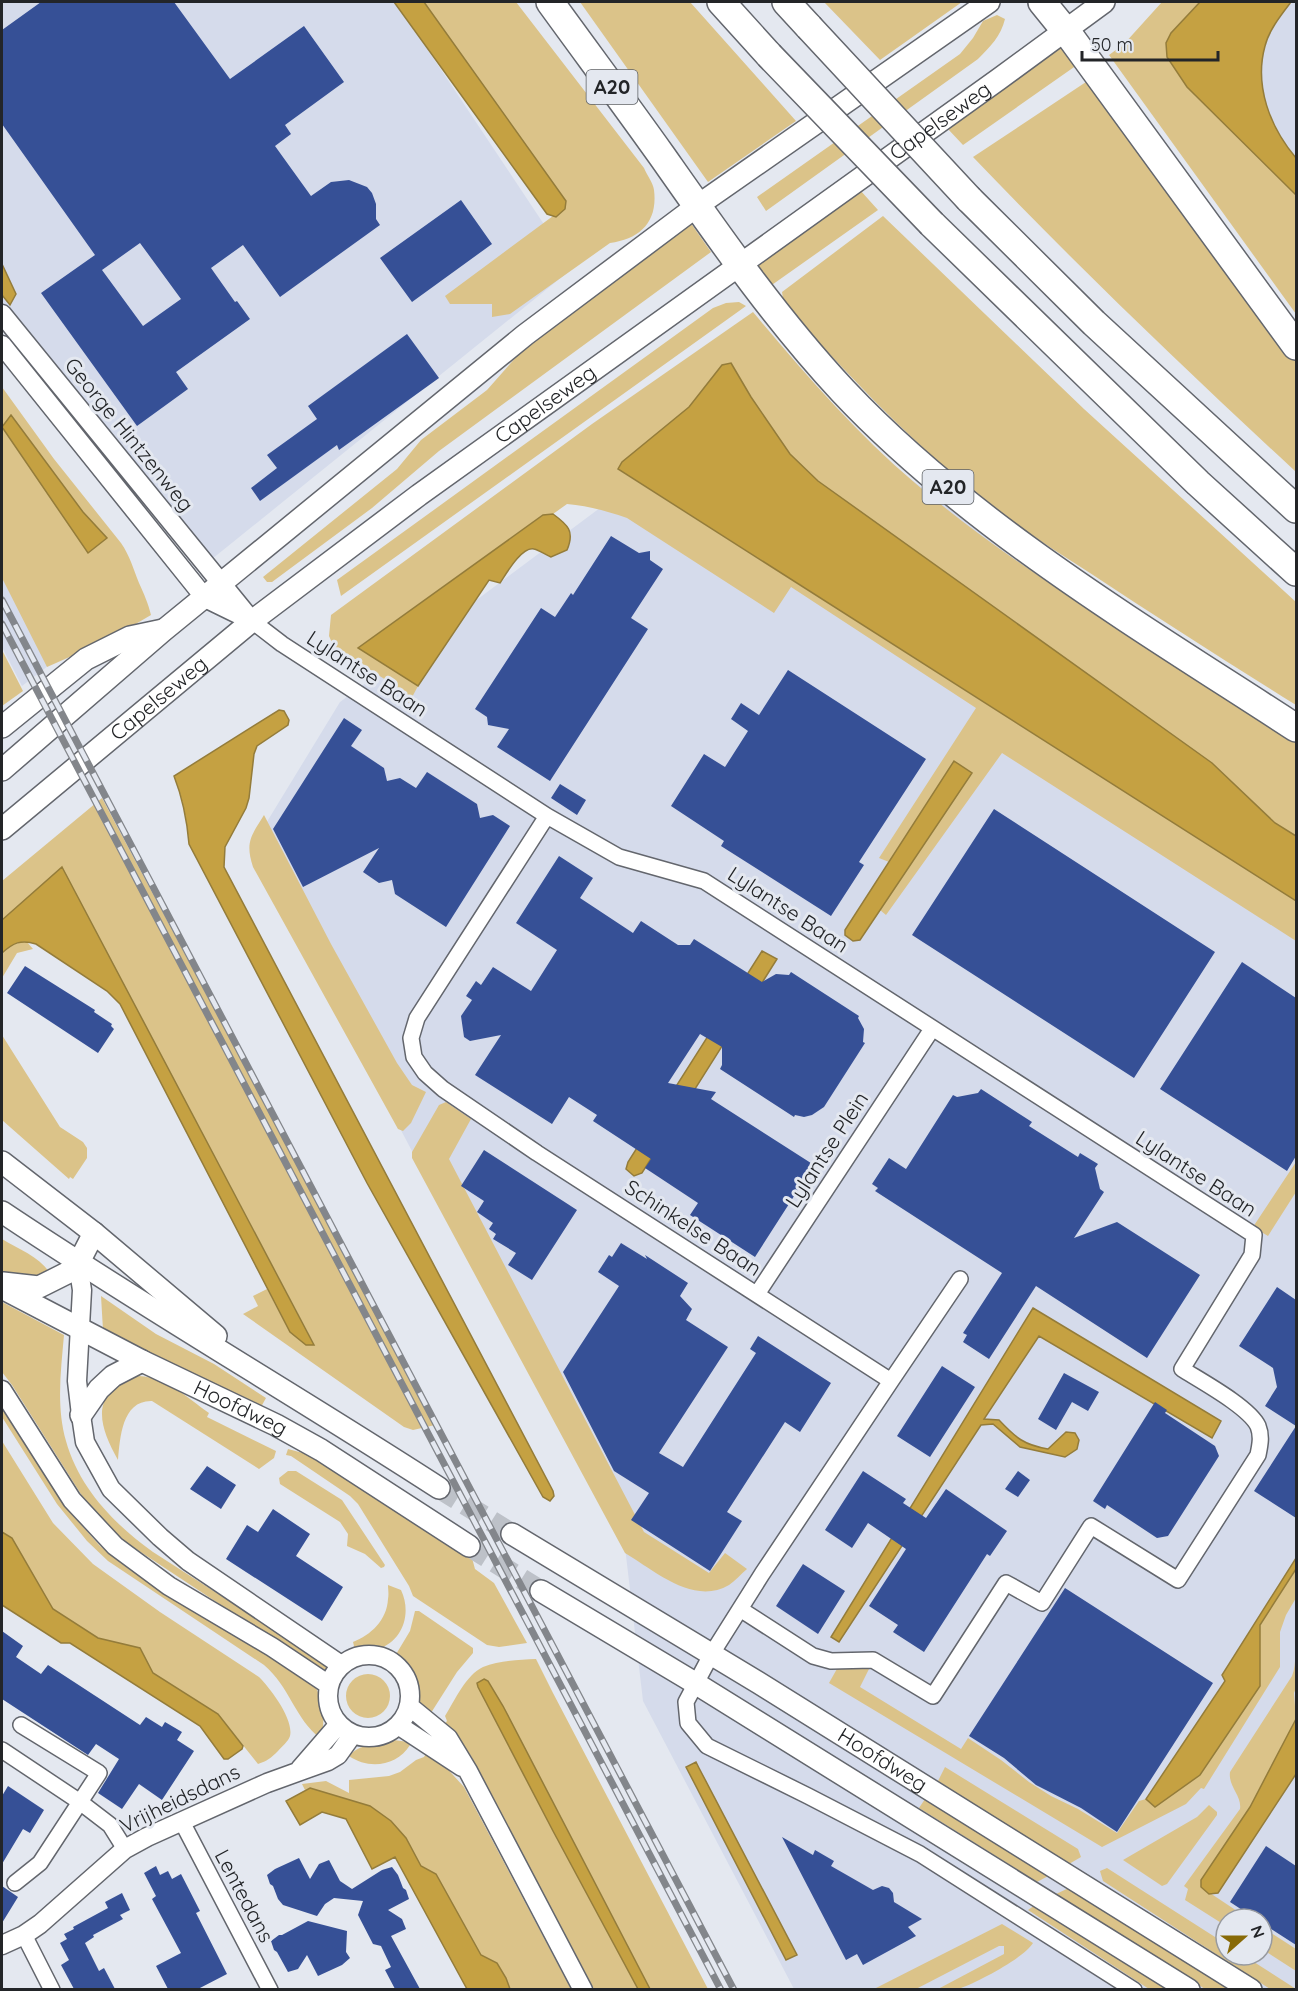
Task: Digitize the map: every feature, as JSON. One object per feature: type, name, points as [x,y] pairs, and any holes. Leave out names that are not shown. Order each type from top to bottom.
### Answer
[{"type":"highway","name":"A20","points":[[550,2],[697,206]]},
{"type":"highway","points":[[721,2],[769,56],[932,224],[1189,475],[1296,572]]},
{"type":"highway","points":[[786,2],[969,199],[1094,322],[1296,509]]},
{"type":"highway","points":[[1042,2],[1066,31],[1296,346]]},
{"type":"highway","points":[[697,206],[739,266]]},
{"type":"highway","name":"A20","points":[[739,266],[802,345],[844,392],[880,428],[957,495],[997,527],[1129,619],[1296,728]]},
{"type":"main road","points":[[2,770],[164,630],[525,335],[697,206],[989,2]]},
{"type":"main road","name":"Capelseweg","points":[[2,829],[252,621],[419,495],[1104,2]]},
{"type":"main road","points":[[2,727],[86,659],[130,637],[164,630]]},
{"type":"main road","name":"Hoofdweg","points":[[2,1162],[93,1233],[272,1383]]},
{"type":"main road","name":"Hoofdweg","points":[[2,1212],[78,1264],[338,1423],[439,1488]]},
{"type":"main road","points":[[2,1283],[39,1287],[68,1274],[78,1264],[93,1233]]},
{"type":"main road","name":"Hoofdweg","points":[[2,1288],[142,1361],[276,1425],[321,1450],[469,1546]]},
{"type":"main road","points":[[81,1415],[99,1389],[112,1376],[142,1361]]},
{"type":"main road","name":"Hoofdweg","points":[[512,1534],[1251,1989]]},
{"type":"main road","name":"Hoofdweg","points":[[541,1591],[695,1683],[1189,1989]]},
{"type":"street","name":"George Hintzenweg","points":[[2,314],[252,621]]},
{"type":"street","name":"George Hintzenweg","points":[[2,345],[205,598]]},
{"type":"street","points":[[205,598],[252,621]]},
{"type":"street","name":"Lylantse Baan","points":[[252,621],[291,651],[547,816],[619,857],[704,880],[1254,1236],[1252,1255],[1182,1368],[1249,1413],[1258,1427],[1261,1441],[1258,1455],[1178,1580],[1091,1526],[1042,1603],[1006,1582],[933,1696],[873,1660],[831,1661],[813,1656],[740,1610]]},
{"type":"street","name":"Schinkelse Baan","points":[[547,816],[417,1018],[411,1038],[414,1057],[425,1073],[443,1089],[537,1153],[891,1382]]},
{"type":"street","name":"Lylantse Plein","points":[[757,1294],[932,1029]]},
{"type":"street","points":[[78,1264],[82,1290],[77,1382],[81,1415],[85,1442],[111,1489],[189,1561],[341,1665]]},
{"type":"street","points":[[960,1279],[711,1655],[686,1701],[688,1724],[707,1746],[920,1854],[1134,1989]]},
{"type":"street","points":[[2,1390],[72,1500],[114,1546],[169,1586],[272,1647],[329,1685]]},
{"type":"street","points":[[380,1656],[392,1662],[401,1671],[408,1682],[409,1706],[398,1725],[391,1731],[375,1737],[346,1729],[330,1710],[329,1685],[341,1665],[356,1657],[380,1656]]},
{"type":"street","points":[[409,1706],[448,1738],[468,1771],[583,1989]]},
{"type":"street","points":[[15,1883],[40,1863],[99,1773],[21,1725]]},
{"type":"street","points":[[398,1725],[468,1771]]},
{"type":"street","name":"Vrijheidsdans","points":[[2,1944],[24,1935],[57,1910],[125,1849],[147,1837],[338,1755],[346,1729]]},
{"type":"street","points":[[2,1750],[110,1825],[125,1849]]},
{"type":"street","name":"Lentedans","points":[[182,1822],[270,1989]]},
{"type":"street","points":[[24,1935],[52,1989]]},
{"type":"shaded area","points":[[2,2],[396,2],[573,268],[212,559],[2,301]]},
{"type":"shaded area","points":[[394,2],[424,2],[566,201],[565,209],[556,217],[547,214]]},
{"type":"shaded area","points":[[424,2],[516,2],[644,168],[653,187],[653,211],[645,227],[630,238],[610,243],[510,314],[492,317],[492,304],[450,304],[445,296],[556,216],[566,201]]},
{"type":"shaded area","points":[[580,2],[690,2],[796,121],[708,182]]},
{"type":"shaded area","points":[[824,2],[962,2],[880,60]]},
{"type":"shaded area","points":[[1162,2],[1200,2],[1171,33],[1167,57],[1187,87],[1296,195],[1296,314],[1109,55],[1124,44]]},
{"type":"shaded area","points":[[1200,2],[1291,2],[1269,34],[1262,61],[1262,76],[1263,91],[1272,119],[1296,158],[1296,195],[1187,87],[1167,57],[1166,43],[1171,33]]},
{"type":"shaded area","points":[[1296,2],[1296,186],[1216,73],[1241,37]]},
{"type":"shaded area","points":[[997,15],[1005,19],[1001,31],[978,59],[766,211],[757,197],[960,54],[983,21]]},
{"type":"shaded area","points":[[1062,46],[1077,65],[963,145],[947,128]]},
{"type":"shaded area","points":[[1089,80],[1296,362],[1296,472],[1132,317],[973,157]]},
{"type":"shaded area","points":[[860,190],[878,210],[769,287],[755,266]]},
{"type":"shaded area","points":[[883,216],[1084,409],[1296,602],[1296,705],[1044,543],[985,501],[946,469],[898,424],[784,305],[782,292]]},
{"type":"shaded area","points":[[690,222],[711,252],[439,451],[372,508],[272,582],[267,582],[263,577],[397,469],[421,440],[487,390],[524,348]]},
{"type":"shaded area","points":[[2,264],[16,294],[10,305],[2,295]]},
{"type":"shaded area","points":[[739,302],[746,306],[341,596],[337,580],[713,308],[726,303]]},
{"type":"shaded area","points":[[753,312],[810,379],[851,422],[938,502],[1034,573],[1296,743],[1296,836],[1275,823],[1212,763],[818,481],[790,454],[731,363],[722,365],[689,407],[623,462],[619,470],[1296,901],[1296,941],[1002,753],[886,915],[880,910],[972,773],[954,761],[889,862],[879,858],[976,708],[791,587],[774,613],[627,518],[612,513],[567,504],[553,514],[543,515],[359,647],[418,686],[409,703],[386,680],[334,647],[329,636],[331,615],[592,424]]},
{"type":"shaded area","points":[[731,363],[790,454],[818,481],[1212,763],[1275,823],[1296,836],[1296,901],[618,469],[622,462],[689,407],[722,365]]},
{"type":"shaded area","points":[[770,381],[1296,749],[1296,1989],[794,1989],[643,1701],[625,1547],[573,1454],[251,848],[340,702]]},
{"type":"shaded area","points":[[2,387],[54,459],[121,543],[131,562],[151,615],[110,639],[47,667],[2,578]]},
{"type":"shaded area","points":[[11,415],[83,512],[107,538],[88,553],[2,427]]},
{"type":"shaded area","points":[[553,514],[569,529],[570,538],[567,550],[551,557],[529,549],[515,562],[500,583],[489,580],[418,686],[358,648],[543,515]]},
{"type":"shaded area","points":[[2,576],[48,666],[22,686],[2,647]]},
{"type":"shaded area","points":[[2,650],[23,691],[2,706]]},
{"type":"shaded area","points":[[279,710],[284,711],[289,720],[288,725],[257,746],[249,798],[225,847],[224,867],[553,1491],[554,1496],[550,1501],[543,1497],[367,1183],[189,844],[184,810],[174,776]]},
{"type":"shaded area","points":[[954,761],[972,773],[860,940],[853,941],[845,935],[845,930]]},
{"type":"shaded area","points":[[102,798],[435,1425],[413,1430],[404,1427],[243,1314],[258,1306],[253,1296],[267,1289],[290,1332],[314,1344],[62,868],[2,920],[2,881]]},
{"type":"shaded area","points":[[264,815],[331,944],[397,1063],[412,1085],[426,1092],[411,1123],[403,1131],[398,1129],[253,867],[250,851],[251,840]]},
{"type":"shaded area","points":[[62,867],[314,1345],[306,1345],[290,1332],[120,1004],[107,991],[36,944],[18,943],[2,953],[2,920]]},
{"type":"shaded area","points":[[26,941],[33,949],[17,953],[2,978],[2,953],[11,945]]},
{"type":"shaded area","points":[[762,951],[777,959],[642,1173],[634,1176],[626,1169],[628,1162]]},
{"type":"shaded area","points":[[2,1035],[60,1127],[83,1142],[87,1148],[87,1158],[73,1179],[70,1177],[69,1179],[2,1120]]},
{"type":"shaded area","points":[[446,1102],[471,1119],[449,1159],[644,1532],[709,1573],[725,1553],[747,1569],[729,1585],[715,1590],[688,1589],[661,1576],[625,1553],[412,1158],[412,1152],[439,1105]]},
{"type":"shaded area","points":[[1296,1162],[1296,1192],[1268,1236],[1253,1227]]},
{"type":"shaded area","points":[[2,1239],[36,1259],[52,1276],[27,1282],[2,1271]]},
{"type":"shaded area","points":[[101,1296],[156,1334],[214,1364],[266,1398],[261,1407],[103,1330]]},
{"type":"shaded area","points":[[2,1302],[64,1335],[60,1388],[63,1428],[72,1458],[89,1490],[100,1504],[125,1530],[153,1552],[327,1664],[326,1671],[261,1635],[233,1613],[127,1543],[84,1499],[2,1372]]},
{"type":"shaded area","points":[[1033,1308],[1221,1421],[1212,1438],[1039,1336],[984,1419],[999,1420],[1021,1440],[1048,1449],[1066,1432],[1075,1433],[1079,1440],[1077,1449],[1065,1457],[1020,1447],[993,1424],[981,1425],[839,1642],[831,1637]]},
{"type":"shaded area","points":[[139,1376],[168,1384],[209,1413],[207,1417],[276,1451],[274,1458],[259,1469],[152,1401],[142,1402],[129,1413],[124,1422],[118,1460],[102,1421],[102,1410],[105,1399],[112,1390],[123,1382]]},
{"type":"shaded area","points":[[2,1405],[68,1510],[100,1546],[130,1570],[248,1639],[314,1683],[323,1710],[320,1738],[304,1722],[280,1683],[264,1665],[108,1561],[87,1541],[57,1504],[2,1417]]},
{"type":"shaded area","points":[[2,1441],[53,1523],[93,1564],[264,1682],[285,1713],[290,1729],[288,1740],[273,1756],[258,1764],[218,1714],[153,1673],[140,1648],[98,1638],[53,1609],[12,1538],[2,1532]]},
{"type":"shaded area","points":[[288,1449],[314,1456],[472,1558],[475,1569],[494,1583],[527,1643],[499,1647],[487,1645],[413,1596],[358,1504],[350,1496],[291,1456],[286,1455]]},
{"type":"shaded area","points":[[288,1471],[296,1471],[342,1500],[385,1565],[384,1567],[381,1568],[365,1554],[347,1546],[348,1534],[340,1522],[280,1484],[279,1478]]},
{"type":"shaded area","points":[[2,1532],[12,1538],[53,1609],[98,1638],[140,1648],[153,1673],[218,1714],[243,1746],[242,1749],[228,1759],[224,1759],[200,1726],[70,1643],[61,1643],[2,1605]]},
{"type":"shaded area","points":[[1296,1558],[1296,1569],[1260,1625],[1260,1686],[1200,1775],[1155,1807],[1146,1799],[1225,1681],[1222,1675]]},
{"type":"shaded area","points":[[1296,1569],[1296,1598],[1286,1615],[1280,1632],[1280,1667],[1204,1789],[1201,1788],[1186,1804],[1102,1847],[829,1683],[838,1667],[869,1669],[860,1687],[961,1749],[968,1738],[1029,1782],[1117,1833],[1139,1801],[1146,1799],[1155,1807],[1200,1775],[1260,1686],[1260,1625]]},
{"type":"shaded area","points":[[388,1585],[401,1590],[404,1599],[405,1617],[399,1633],[394,1640],[378,1649],[355,1650],[353,1642],[372,1631],[385,1614]]},
{"type":"shaded area","points":[[415,1611],[419,1611],[473,1648],[473,1653],[457,1672],[429,1716],[420,1706],[411,1676],[395,1656],[410,1631]]},
{"type":"shaded area","points":[[1296,1629],[1296,1688],[1294,1693],[1296,1719],[1250,1807],[1201,1880],[1201,1887],[1231,1907],[1214,1907],[1214,1918],[1185,1900],[1188,1889],[1184,1886],[1240,1809],[1230,1772],[1292,1676],[1295,1665]]},
{"type":"shaded area","points":[[536,1659],[708,1989],[650,1989],[503,1706],[488,1681],[484,1679],[477,1683],[478,1687],[638,1989],[594,1989],[471,1756],[457,1738],[443,1726],[447,1721],[445,1716],[457,1696],[477,1671],[496,1663]]},
{"type":"shaded area","points":[[368,1674],[383,1681],[390,1696],[383,1711],[368,1718],[353,1711],[346,1696],[353,1681]]},
{"type":"shaded area","points":[[484,1679],[488,1681],[503,1706],[650,1989],[638,1989],[553,1831],[478,1687],[477,1683]]},
{"type":"shaded area","points":[[1296,1719],[1296,1774],[1218,1893],[1209,1894],[1201,1887],[1201,1880],[1250,1807]]},
{"type":"shaded area","points":[[394,1740],[408,1742],[410,1745],[398,1758],[382,1764],[365,1763],[349,1756],[364,1746]]},
{"type":"shaded area","points":[[427,1752],[443,1764],[464,1787],[571,1989],[510,1989],[497,1963],[481,1955],[436,1874],[421,1867],[406,1838],[310,1788],[305,1790],[302,1784],[326,1781],[349,1793],[349,1780],[389,1776],[424,1757]]},
{"type":"shaded area","points":[[696,1762],[797,1955],[786,1960],[686,1767]]},
{"type":"shaded area","points":[[945,1767],[1078,1849],[1081,1857],[1069,1864],[938,1781]]},
{"type":"shaded area","points":[[310,1788],[370,1806],[391,1821],[406,1838],[421,1866],[436,1874],[481,1955],[497,1963],[510,1989],[467,1989],[395,1857],[372,1869],[346,1819],[322,1812],[300,1825],[286,1801]]},
{"type":"shaded area","points":[[927,1796],[1052,1874],[1037,1882],[919,1808]]},
{"type":"shaded area","points":[[1209,1805],[1217,1812],[1217,1815],[1167,1884],[1162,1886],[1123,1860],[1197,1817]]},
{"type":"shaded area","points":[[1107,1868],[1214,1936],[1214,1953],[1103,1881],[1100,1871]]},
{"type":"shaded area","points":[[1071,1887],[1231,1989],[1205,1989],[1056,1894]]},
{"type":"shaded area","points":[[1038,1903],[1172,1989],[1149,1989],[1028,1910]]},
{"type":"shaded area","points":[[1002,1924],[1033,1943],[1020,1956],[978,1981],[956,1990],[938,1989],[1004,1954],[1004,1946],[999,1946],[916,1989],[874,1989]]},
{"type":"shaded area","points":[[1274,1935],[1296,1949],[1296,1971],[1274,1957]]},
{"type":"shaded area","points":[[1236,1967],[1262,1967],[1296,1989],[1270,1989]]},
{"type":"building","points":[[41,2],[174,2],[230,79],[304,26],[344,82],[285,125],[291,134],[275,146],[311,196],[331,182],[349,180],[367,187],[376,204],[376,219],[380,225],[280,297],[243,245],[211,268],[250,319],[176,372],[188,389],[137,426],[41,293],[95,255],[2,124],[2,30]],"holes":[[[140,243],[181,299],[143,326],[102,270]]]},
{"type":"building","points":[[461,200],[492,244],[412,302],[380,258]]},
{"type":"building","points":[[407,334],[439,378],[339,450],[337,445],[260,501],[251,488],[277,468],[267,455],[317,419],[308,406]]},
{"type":"building","points":[[611,536],[639,553],[650,551],[650,560],[663,569],[631,618],[648,629],[550,781],[497,747],[509,729],[488,725],[487,717],[475,709],[541,608],[555,617],[571,593],[573,595]]},
{"type":"building","points":[[788,670],[926,759],[859,862],[864,865],[831,916],[721,846],[724,841],[671,806],[704,754],[725,767],[748,731],[731,719],[741,703],[759,715]]},
{"type":"building","points":[[344,718],[362,730],[351,746],[384,768],[387,781],[400,778],[416,788],[427,772],[477,804],[480,818],[493,815],[510,826],[446,927],[395,894],[392,880],[379,883],[363,872],[379,848],[303,887],[273,829]]},
{"type":"building","points":[[560,784],[586,800],[577,815],[551,798]]},
{"type":"building","points":[[994,809],[1215,952],[1134,1078],[912,935]]},
{"type":"building","points":[[559,856],[593,878],[580,898],[633,933],[641,921],[678,945],[690,945],[694,939],[762,982],[776,974],[789,975],[791,972],[859,1016],[864,1029],[863,1042],[865,1043],[824,1107],[812,1115],[804,1117],[795,1115],[794,1117],[720,1069],[722,1047],[700,1034],[668,1083],[716,1092],[711,1099],[814,1165],[755,1257],[690,1215],[698,1203],[645,1168],[651,1159],[593,1121],[597,1115],[569,1097],[552,1124],[475,1075],[501,1035],[470,1041],[464,1037],[461,1016],[472,1000],[466,996],[476,981],[481,985],[493,967],[531,991],[557,950],[516,923]]},
{"type":"building","points":[[1242,962],[1296,998],[1296,1156],[1287,1171],[1160,1089]]},
{"type":"building","points":[[25,966],[95,1010],[94,1012],[112,1024],[114,1029],[98,1053],[7,993]]},
{"type":"building","points":[[981,1089],[1032,1122],[1029,1126],[1078,1157],[1080,1153],[1098,1164],[1095,1168],[1100,1189],[1104,1192],[1074,1238],[1117,1222],[1200,1275],[1147,1358],[1036,1286],[989,1359],[963,1342],[967,1335],[963,1333],[1002,1273],[875,1191],[878,1188],[872,1184],[889,1158],[906,1169],[953,1095],[957,1097],[978,1093]]},
{"type":"building","points":[[484,1150],[577,1210],[532,1280],[508,1265],[516,1253],[493,1239],[496,1234],[489,1229],[493,1223],[477,1212],[484,1201],[461,1186]]},
{"type":"building","points":[[621,1243],[647,1259],[645,1255],[688,1283],[680,1296],[692,1309],[686,1320],[728,1347],[659,1453],[683,1467],[756,1353],[750,1349],[758,1336],[831,1383],[800,1432],[785,1422],[727,1512],[742,1521],[710,1571],[631,1520],[649,1493],[614,1471],[563,1372],[619,1286],[598,1272],[609,1255],[612,1257]]},
{"type":"building","points":[[1277,1287],[1296,1300],[1296,1426],[1265,1406],[1277,1387],[1273,1368],[1239,1346]]},
{"type":"building","points":[[942,1366],[975,1387],[930,1457],[897,1436]]},
{"type":"building","points":[[1064,1373],[1099,1392],[1088,1411],[1072,1402],[1056,1430],[1038,1419]]},
{"type":"building","points":[[1155,1402],[1167,1410],[1165,1413],[1215,1446],[1219,1456],[1168,1536],[1157,1538],[1107,1505],[1105,1509],[1093,1501]]},
{"type":"building","points":[[1296,1426],[1296,1518],[1254,1491]]},
{"type":"building","points":[[207,1466],[236,1485],[221,1509],[190,1489]]},
{"type":"building","points":[[863,1471],[906,1499],[903,1503],[926,1518],[946,1489],[1007,1531],[990,1556],[987,1554],[924,1652],[893,1632],[898,1625],[869,1606],[906,1549],[868,1523],[852,1548],[825,1530]]},
{"type":"building","points":[[1018,1471],[1030,1480],[1018,1497],[1005,1489]]},
{"type":"building","points":[[273,1509],[310,1534],[296,1556],[343,1587],[322,1621],[226,1559],[247,1525],[258,1532]]},
{"type":"building","points":[[803,1564],[845,1591],[818,1634],[776,1606]]},
{"type":"building","points":[[1065,1588],[1213,1683],[1117,1832],[1081,1808],[1036,1785],[1004,1758],[969,1736]]},
{"type":"building","points":[[2,1631],[23,1646],[16,1657],[41,1674],[48,1665],[140,1725],[146,1717],[162,1727],[165,1722],[182,1732],[177,1740],[194,1751],[162,1800],[139,1784],[122,1809],[98,1793],[119,1759],[96,1744],[88,1755],[2,1699]]},
{"type":"building","points":[[8,1786],[44,1810],[30,1833],[23,1829],[2,1864],[2,1796]]},
{"type":"building","points":[[782,1837],[813,1855],[815,1850],[834,1861],[831,1866],[873,1890],[882,1886],[889,1888],[893,1893],[894,1902],[922,1919],[908,1927],[916,1936],[863,1965],[857,1954],[846,1960]]},
{"type":"building","points":[[1266,1846],[1296,1866],[1296,1945],[1274,1931],[1274,1907],[1238,1907],[1230,1902]]},
{"type":"building","points":[[299,1858],[310,1879],[319,1864],[329,1860],[340,1881],[352,1889],[382,1870],[392,1867],[409,1899],[388,1910],[402,1919],[406,1929],[391,1936],[420,1989],[395,1989],[385,1970],[391,1967],[381,1946],[373,1944],[358,1915],[363,1901],[334,1898],[325,1904],[317,1916],[283,1905],[267,1875]]},
{"type":"building","points":[[156,1866],[160,1875],[168,1871],[172,1879],[181,1874],[200,1911],[196,1913],[227,1974],[198,1989],[168,1989],[156,1966],[181,1953],[152,1899],[156,1896],[144,1873]]},
{"type":"building","points":[[2,1886],[18,1897],[2,1923]]},
{"type":"building","points":[[122,1893],[130,1910],[120,1915],[123,1919],[93,1935],[94,1937],[85,1943],[99,1971],[104,1968],[115,1989],[74,1989],[61,1965],[69,1960],[60,1943],[67,1939],[64,1934],[108,1908],[105,1902]]},
{"type":"building","points":[[308,1921],[347,1931],[346,1952],[350,1958],[342,1965],[318,1976],[307,1955],[298,1969],[288,1972],[271,1941]]},
{"type":"tunnel","points":[[439,1488],[512,1534]]},
{"type":"tunnel","points":[[469,1546],[541,1591]]},
{"type":"railway","points":[[2,600],[734,1990]]},
{"type":"railway","points":[[2,624],[721,1990]]}]
